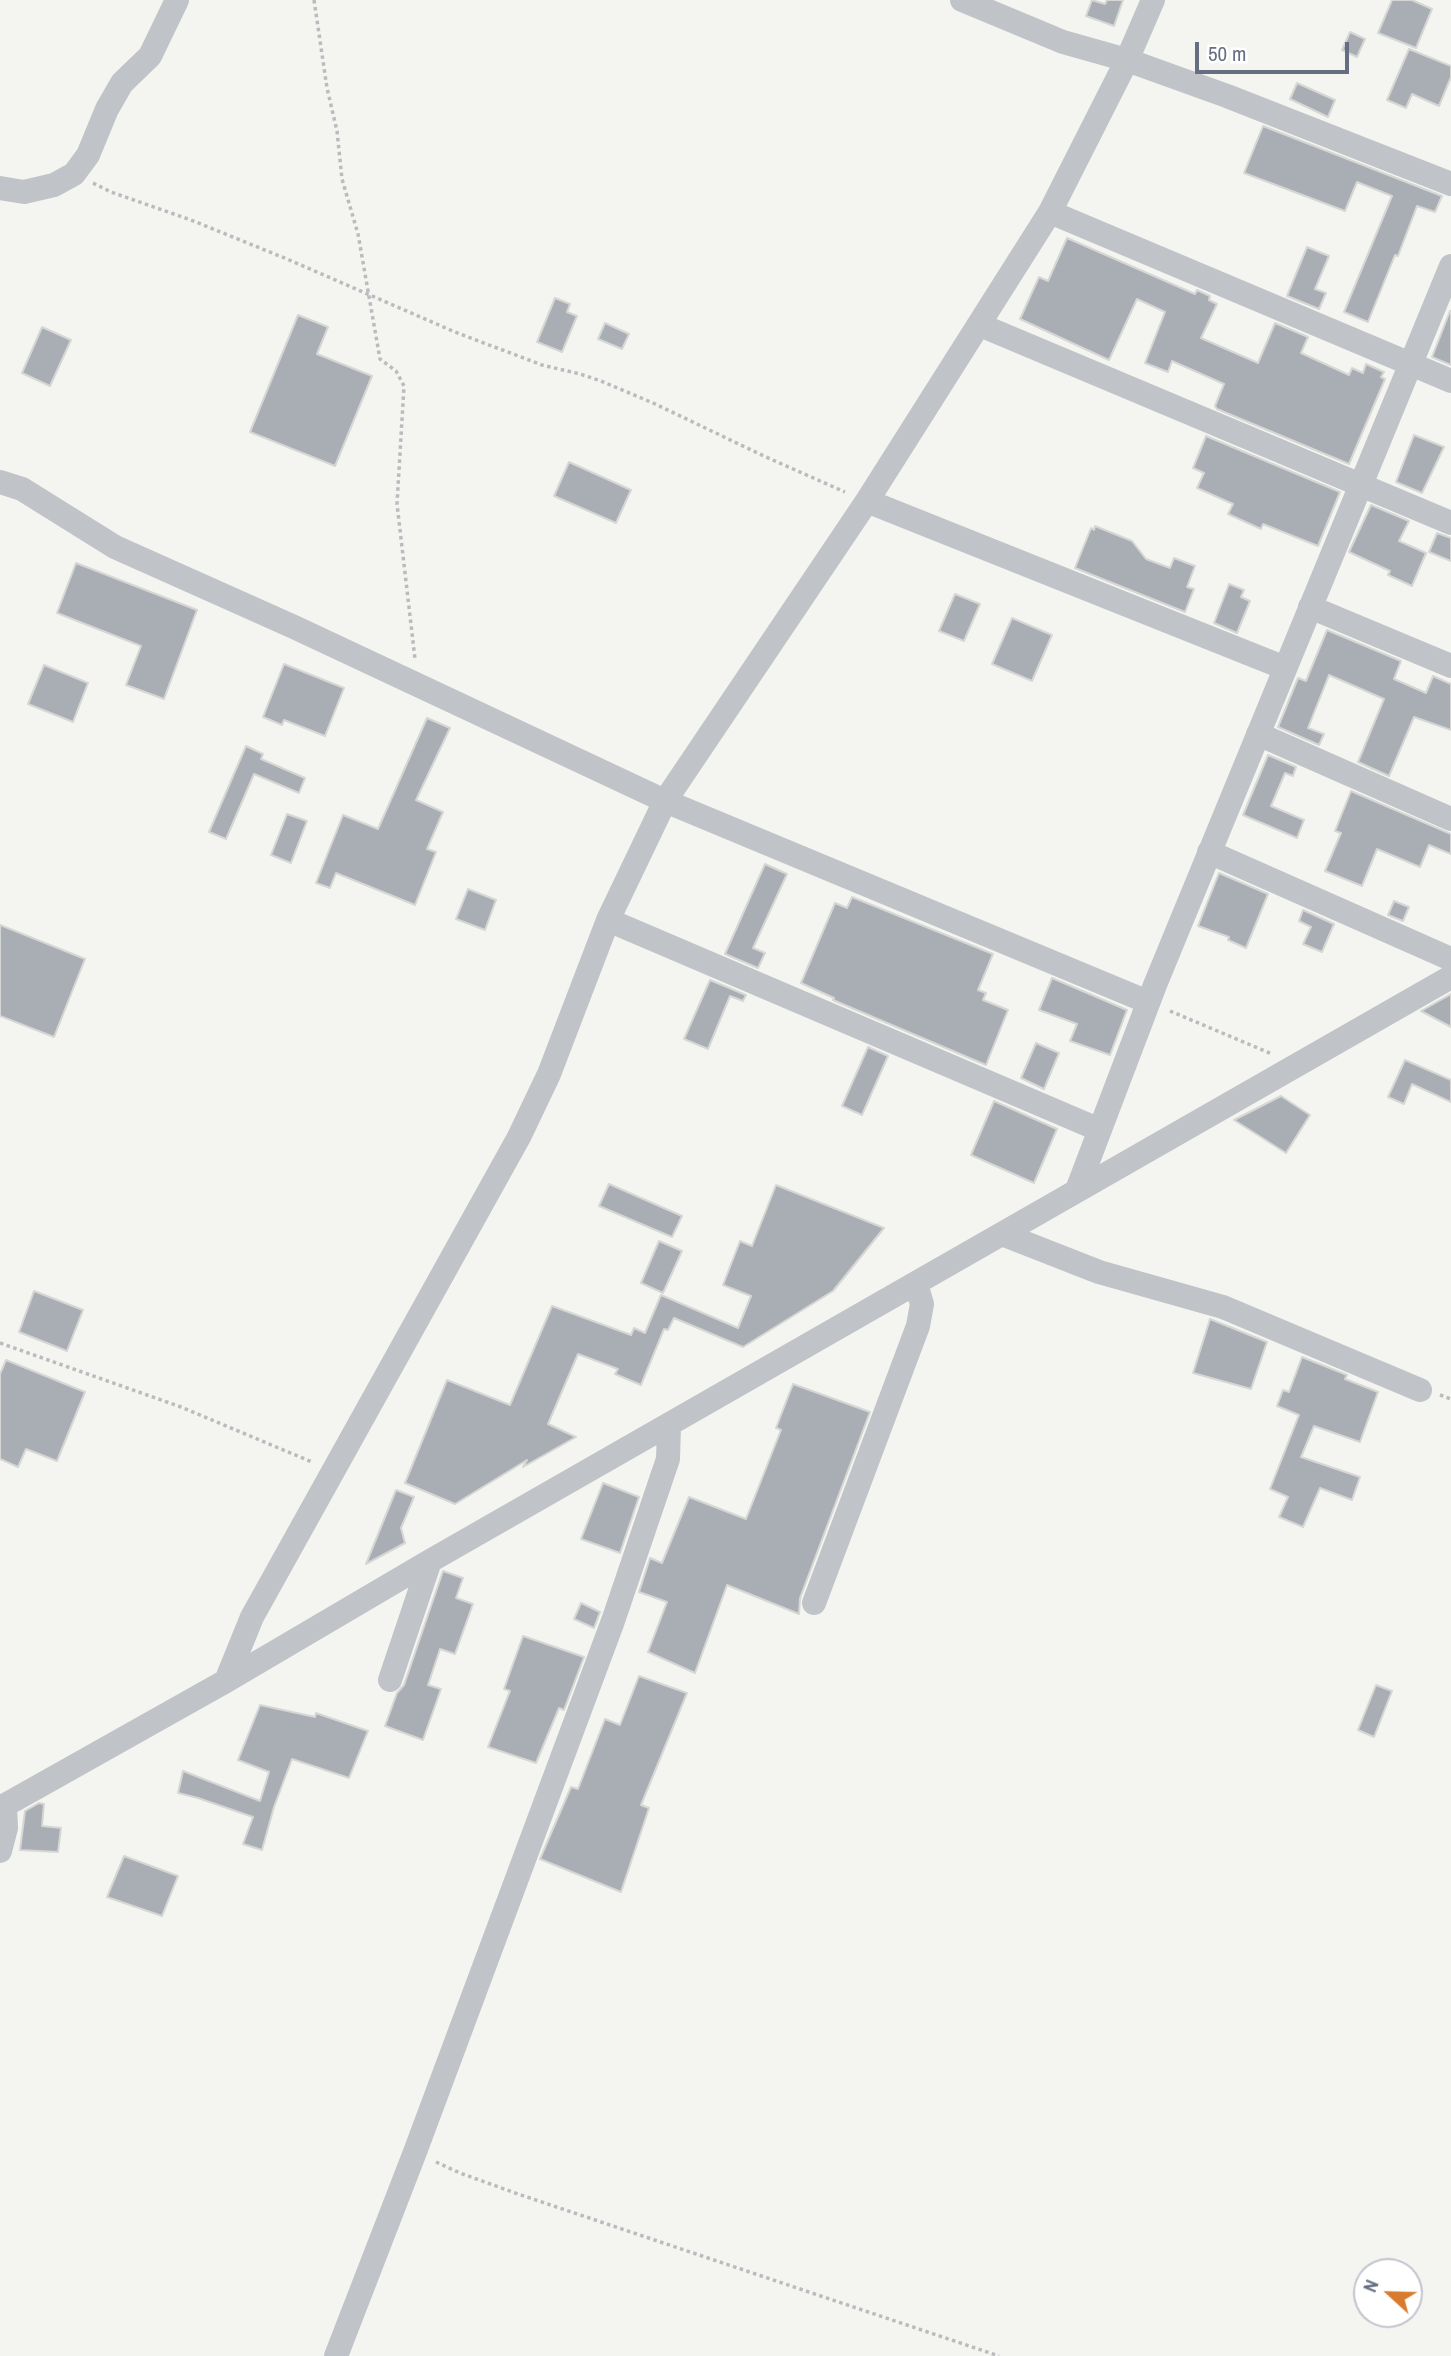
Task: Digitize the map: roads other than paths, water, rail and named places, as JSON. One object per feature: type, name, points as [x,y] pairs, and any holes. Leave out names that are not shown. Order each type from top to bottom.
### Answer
[{"type":"street","points":[[0,188],[24,192],[54,185],[74,174],[88,155],[122,83],[150,56],[177,0]]},
{"type":"street","points":[[962,0],[1063,42],[1127,60],[1227,96],[1451,184]]},
{"type":"street","points":[[226,1681],[252,1617],[519,1137],[549,1074],[608,920],[665,801],[867,501],[1050,212],[1127,60],[1153,0]]},
{"type":"street","points":[[1050,212],[1451,381]]},
{"type":"street","points":[[1077,1190],[1148,1002],[1451,266]]},
{"type":"street","points":[[980,325],[1451,523]]},
{"type":"street","points":[[0,482],[22,489],[115,547],[665,801],[1148,1002]]},
{"type":"street","points":[[867,501],[1285,668]]},
{"type":"street","points":[[1310,607],[1451,666]]},
{"type":"street","points":[[1258,734],[1451,819]]},
{"type":"street","points":[[1209,852],[1451,959]]},
{"type":"street","points":[[608,920],[1100,1130]]},
{"type":"street","points":[[0,1851],[6,1828],[3,1806],[226,1681],[430,1561],[1451,977]]},
{"type":"street","points":[[1002,1234],[1099,1272],[1223,1307],[1420,1390]]},
{"type":"street","points":[[814,1603],[918,1326],[922,1304],[916,1284]]},
{"type":"street","points":[[336,2356],[613,1621],[668,1460],[670,1426]]},
{"type":"street","points":[[390,1680],[430,1561]]}]
